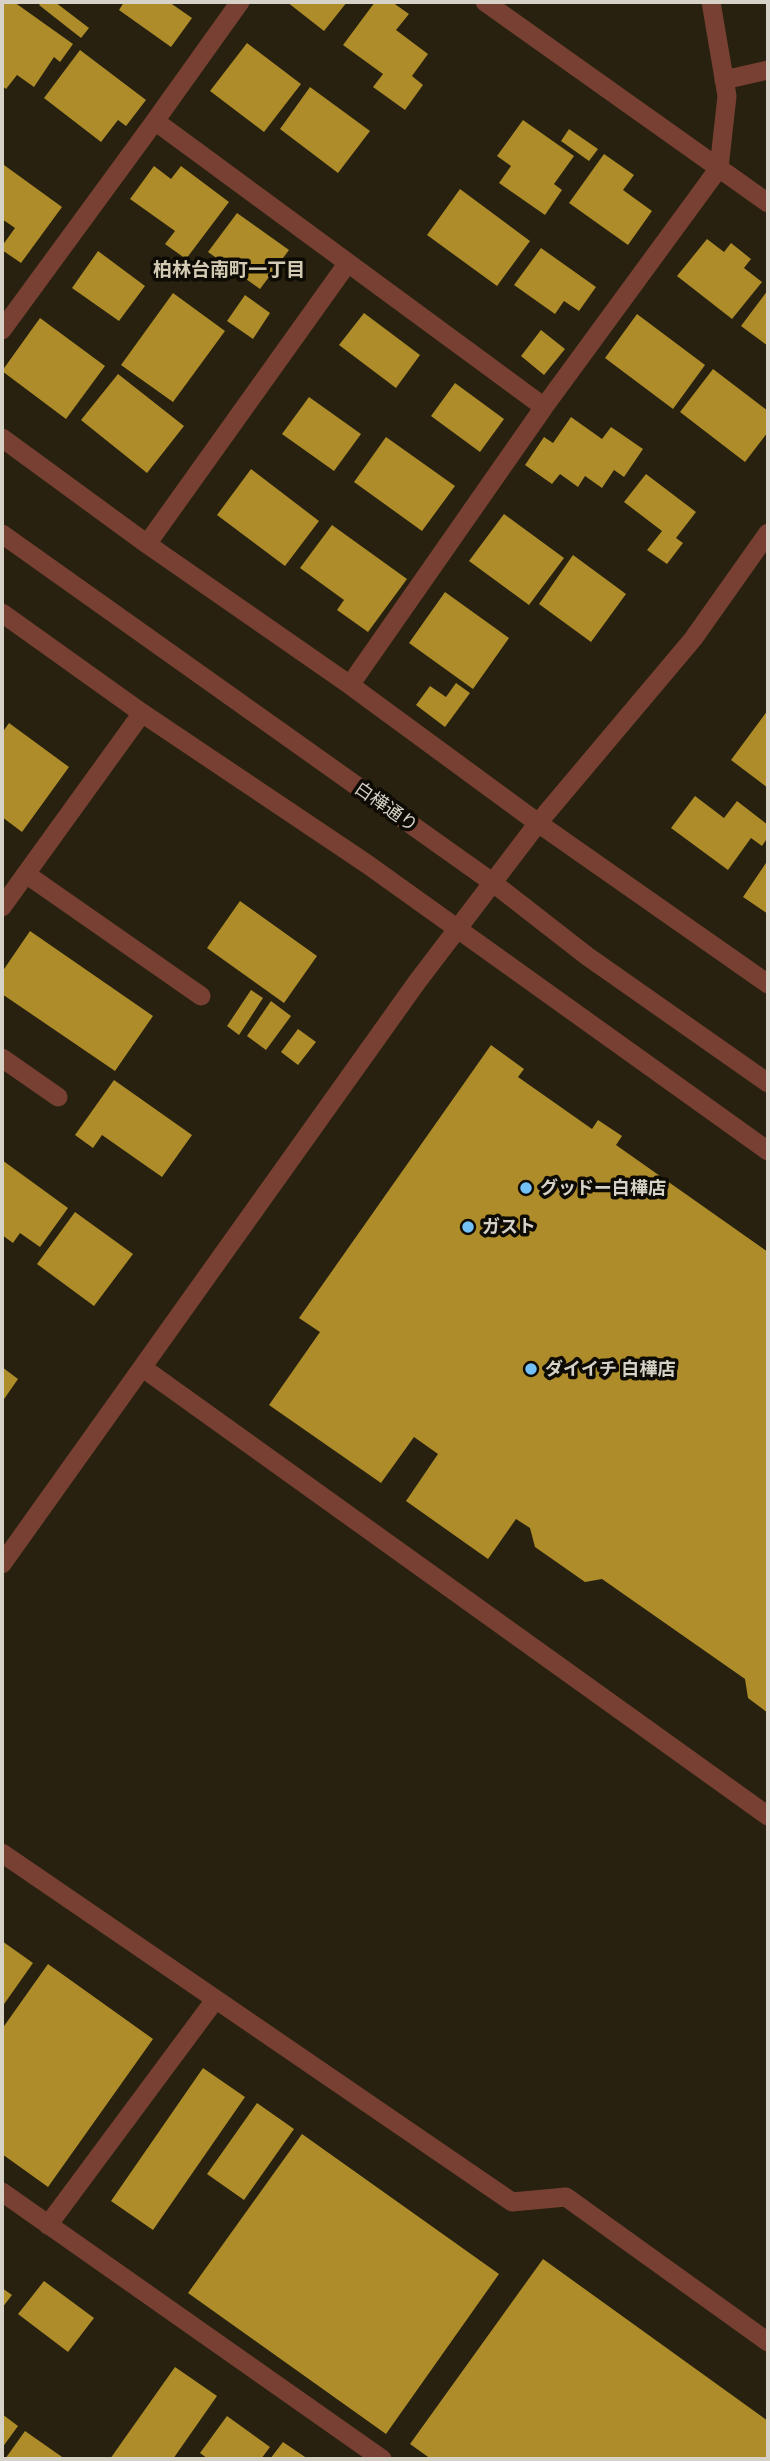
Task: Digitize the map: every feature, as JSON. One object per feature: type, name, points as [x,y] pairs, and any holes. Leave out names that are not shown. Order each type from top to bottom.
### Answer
[{"type":"street","points":[[2,330],[240,2]]},
{"type":"street","points":[[485,2],[768,203]]},
{"type":"street","points":[[350,685],[544,407],[719,168],[727,96],[710,2]]},
{"type":"street","points":[[724,79],[768,70]]},
{"type":"street","points":[[155,121],[544,407]]},
{"type":"street","points":[[147,544],[347,264]]},
{"type":"street","points":[[2,438],[147,544],[350,685],[768,984]]},
{"type":"street","points":[[2,1564],[417,982],[538,822],[693,639],[768,533]]},
{"type":"street","name":"白樺通り","points":[[2,534],[492,882],[587,956],[768,1083]]},
{"type":"street","points":[[2,612],[142,713],[367,864],[768,1151]]},
{"type":"street","points":[[2,907],[142,713]]},
{"type":"street","points":[[26,874],[201,996]]},
{"type":"street","points":[[2,1058],[58,1097]]},
{"type":"street","points":[[143,1368],[768,1816]]},
{"type":"street","points":[[2,1853],[512,2202],[566,2197],[768,2343]]},
{"type":"street","points":[[48,2225],[215,2000]]},
{"type":"street","points":[[2,2192],[382,2459]]},
{"type":"building","points":[[2,2],[14,2],[73,44],[60,62],[54,57],[34,87],[17,75],[6,89],[2,86]]},
{"type":"building","points":[[42,2],[55,2],[89,28],[81,38],[39,5]]},
{"type":"building","points":[[124,2],[169,2],[192,18],[171,47],[119,10]]},
{"type":"building","points":[[287,2],[347,2],[324,31]]},
{"type":"building","points":[[375,2],[392,2],[409,14],[396,30],[428,54],[412,76],[423,85],[405,110],[373,87],[383,74],[343,45]]},
{"type":"building","points":[[247,43],[301,84],[264,132],[210,91]]},
{"type":"building","points":[[80,50],[146,100],[126,126],[118,120],[101,142],[44,98]]},
{"type":"building","points":[[310,87],[370,131],[338,173],[280,129]]},
{"type":"building","points":[[523,120],[574,156],[554,184],[562,190],[545,215],[499,183],[511,166],[497,156]]},
{"type":"building","points":[[569,129],[598,149],[589,161],[561,141]]},
{"type":"building","points":[[604,154],[634,175],[623,190],[652,211],[628,245],[569,203]]},
{"type":"building","points":[[4,165],[62,207],[21,263],[2,250],[15,228],[2,219]]},
{"type":"building","points":[[154,166],[171,179],[181,166],[229,202],[186,259],[165,244],[175,231],[130,199]]},
{"type":"building","points":[[460,189],[530,241],[497,286],[427,235]]},
{"type":"building","points":[[237,213],[289,250],[260,289],[208,252]]},
{"type":"building","points":[[707,239],[724,252],[731,243],[751,259],[744,268],[762,282],[732,319],[677,276]]},
{"type":"building","points":[[541,248],[596,287],[579,311],[564,301],[555,314],[514,285]]},
{"type":"building","points":[[98,251],[145,286],[119,321],[72,288]]},
{"type":"building","points":[[768,290],[768,346],[741,326]]},
{"type":"building","points":[[173,293],[225,331],[173,402],[121,365]]},
{"type":"building","points":[[245,295],[270,313],[253,339],[227,321]]},
{"type":"building","points":[[364,313],[420,355],[396,388],[339,345]]},
{"type":"building","points":[[637,314],[705,365],[673,409],[605,358]]},
{"type":"building","points":[[40,318],[105,366],[66,419],[2,371]]},
{"type":"building","points":[[541,330],[565,349],[544,375],[521,356]]},
{"type":"building","points":[[713,369],[768,411],[768,432],[745,462],[680,412]]},
{"type":"building","points":[[118,374],[184,426],[147,473],[81,420]]},
{"type":"building","points":[[455,383],[504,419],[480,452],[431,416]]},
{"type":"building","points":[[309,397],[361,434],[334,471],[282,434]]},
{"type":"building","points":[[571,417],[602,439],[611,427],[643,449],[624,477],[614,470],[602,488],[585,476],[578,487],[560,474],[552,484],[525,465],[544,437],[553,443]]},
{"type":"building","points":[[386,437],[455,486],[422,531],[354,482]]},
{"type":"building","points":[[251,469],[319,521],[285,566],[217,515]]},
{"type":"building","points":[[646,474],[696,512],[676,538],[683,543],[667,564],[647,550],[662,531],[624,502]]},
{"type":"building","points":[[504,514],[564,558],[529,605],[469,561]]},
{"type":"building","points":[[332,525],[407,579],[368,632],[337,610],[344,600],[300,568]]},
{"type":"building","points":[[573,555],[626,594],[591,642],[539,604]]},
{"type":"building","points":[[445,592],[509,638],[473,689],[409,643]]},
{"type":"building","points":[[456,683],[470,693],[445,727],[416,705],[430,686],[446,697]]},
{"type":"building","points":[[768,710],[768,788],[731,760]]},
{"type":"building","points":[[9,723],[69,767],[22,832],[2,817],[2,733]]},
{"type":"building","points":[[695,796],[724,818],[737,801],[768,825],[768,837],[762,846],[751,838],[728,870],[671,828]]},
{"type":"building","points":[[768,860],[768,914],[743,897]]},
{"type":"building","points":[[240,901],[317,956],[284,1003],[207,948]]},
{"type":"building","points":[[30,931],[153,1016],[115,1071],[2,994],[2,972]]},
{"type":"building","points":[[251,990],[263,998],[239,1035],[227,1026]]},
{"type":"building","points":[[271,1001],[291,1016],[266,1050],[247,1036]]},
{"type":"building","points":[[298,1029],[316,1042],[298,1065],[281,1052]]},
{"type":"building","name":"ダイイチ 白樺店","points":[[491,1045],[524,1069],[518,1077],[592,1129],[598,1120],[622,1136],[616,1145],[768,1252],[768,1713],[748,1698],[745,1679],[602,1579],[585,1582],[535,1547],[530,1528],[516,1519],[488,1559],[406,1501],[438,1454],[414,1437],[381,1483],[269,1405],[320,1332],[299,1318]]},
{"type":"building","points":[[114,1080],[192,1135],[162,1177],[102,1135],[93,1148],[75,1135]]},
{"type":"building","points":[[2,1160],[68,1208],[40,1247],[20,1233],[13,1243],[2,1235]]},
{"type":"building","points":[[75,1212],[133,1254],[94,1306],[37,1264]]},
{"type":"building","points":[[2,1367],[18,1379],[2,1402]]},
{"type":"building","points":[[2,1941],[33,1963],[2,2007]]},
{"type":"building","points":[[48,1964],[153,2039],[48,2187],[2,2154],[2,2029]]},
{"type":"building","points":[[203,2068],[245,2097],[153,2230],[111,2201]]},
{"type":"building","points":[[257,2103],[294,2129],[244,2200],[207,2174]]},
{"type":"building","points":[[302,2134],[499,2274],[386,2434],[188,2293]]},
{"type":"building","points":[[543,2259],[768,2421],[768,2459],[431,2459],[410,2444]]},
{"type":"building","points":[[44,2281],[94,2318],[68,2352],[18,2314]]},
{"type":"building","points":[[2,2288],[12,2295],[2,2308]]},
{"type":"building","points":[[175,2367],[217,2396],[173,2459],[110,2459]]},
{"type":"building","points":[[2,2414],[18,2426],[2,2448]]},
{"type":"building","points":[[227,2416],[270,2447],[261,2459],[208,2459],[200,2453]]},
{"type":"building","points":[[25,2431],[65,2459],[5,2459]]},
{"type":"building","points":[[283,2442],[308,2459],[270,2459]]},
{"type":"place","name":"グッドー白樺店","points":[[526,1188]]},
{"type":"place","name":"ガスト","points":[[468,1227]]},
{"type":"place","name":"ダイイチ 白樺店","points":[[531,1369]]},
{"type":"district","name":"柏林台南町一丁目","points":[[229,270]]}]
